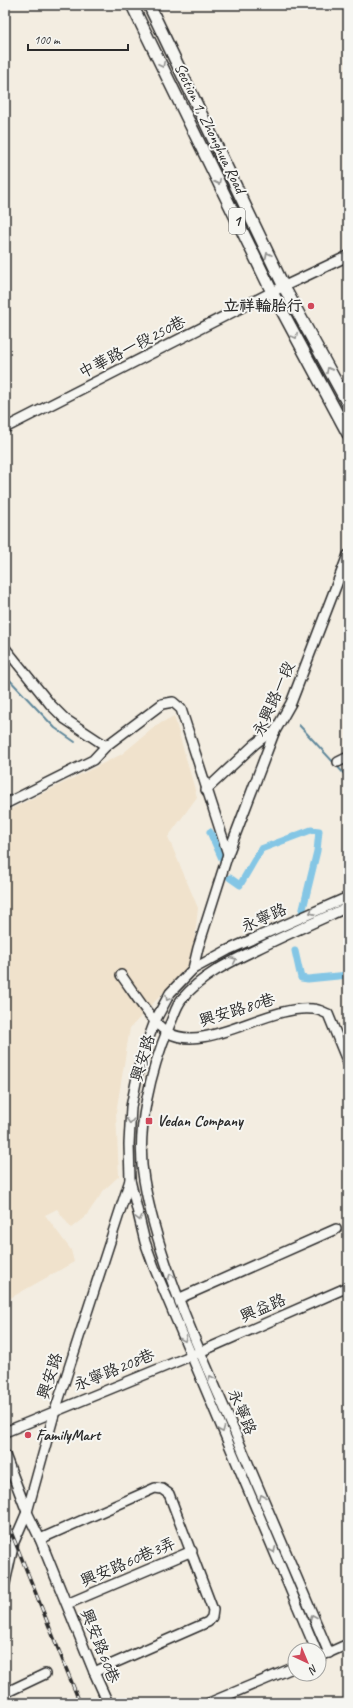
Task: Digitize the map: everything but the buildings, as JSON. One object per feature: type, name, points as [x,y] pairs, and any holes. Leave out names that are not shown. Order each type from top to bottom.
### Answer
[{"type":"main road","name":"Section 1, Zhonghua Road","points":[[132,5],[272,292],[348,434]]},
{"type":"main road","name":"Section 1, Zhonghua Road","points":[[149,5],[284,287],[348,404]]},
{"type":"street","name":"中華路一段250巷","points":[[5,428],[272,292],[348,256]]},
{"type":"street","name":"永興路一段","points":[[228,854],[274,733],[291,703],[348,555]]},
{"type":"street","points":[[5,648],[50,704],[66,719],[106,746]]},
{"type":"street","points":[[5,804],[93,760],[106,746],[162,704],[172,702],[181,709],[228,854],[198,948],[193,969],[200,980]]},
{"type":"street","points":[[206,790],[255,744],[268,734],[274,733]]},
{"type":"street","points":[[338,762],[348,758]]},
{"type":"street","name":"永寧路","points":[[193,969],[228,950],[348,897]]},
{"type":"street","name":"永寧路","points":[[200,980],[222,966],[272,941],[348,907]]},
{"type":"street","name":"興安路","points":[[5,1583],[14,1542],[27,1512],[55,1411],[130,1180],[128,1144],[130,1107],[139,1067],[155,1021],[170,993],[193,969]]},
{"type":"street","name":"興安路80巷","points":[[122,975],[155,1021],[167,1032],[183,1039],[202,1038],[280,1012],[314,1008],[328,1014],[348,1063]]},
{"type":"street","name":"興安路","points":[[144,1178],[141,1140],[154,1066],[180,1001],[200,980]]},
{"type":"street","points":[[130,1180],[144,1178]]},
{"type":"street","name":"永寧路","points":[[144,1178],[158,1238],[200,1352],[328,1653]]},
{"type":"street","name":"永寧路","points":[[130,1180],[145,1242],[191,1356],[313,1642]]},
{"type":"street","points":[[180,1298],[336,1229]]},
{"type":"street","name":"興益路","points":[[191,1356],[348,1287]]},
{"type":"street","name":"永寧路208巷","points":[[5,1432],[191,1356]]},
{"type":"street","name":"興安路60巷","points":[[5,1455],[27,1512],[40,1539],[108,1703]]},
{"type":"street","name":"興安路60巷3弄","points":[[40,1539],[155,1488],[162,1489],[169,1494],[192,1551],[67,1604]]},
{"type":"street","points":[[94,1672],[208,1622],[212,1617],[214,1610],[192,1551]]},
{"type":"street","points":[[328,1653],[348,1644]]},
{"type":"street","points":[[209,1703],[287,1670]]},
{"type":"street","points":[[5,1693],[45,1674]]},
{"type":"shaded area","points":[[174,716],[197,797],[168,837],[198,908],[192,962],[130,1028],[116,1113],[119,1176],[104,1190],[86,1216],[71,1228],[57,1209],[45,1215],[71,1250],[74,1262],[5,1301],[5,812],[122,754],[157,725]]},
{"type":"waterway","points":[[5,675],[55,728],[75,742]]},
{"type":"waterway","points":[[299,725],[348,778]]},
{"type":"waterway","points":[[230,878],[240,885],[261,849],[311,830],[319,831],[317,851],[302,913]]},
{"type":"waterway","points":[[210,832],[224,863]]},
{"type":"waterway","points":[[295,951],[301,978],[308,979],[348,975]]},
{"type":"railway","points":[[5,1517],[80,1703]]},
{"type":"place","name":"立祥輪胎行","points":[[311,306]]},
{"type":"place","name":"Vedan Company","points":[[149,1121]]},
{"type":"place","name":"FamilyMart","points":[[28,1435]]}]
